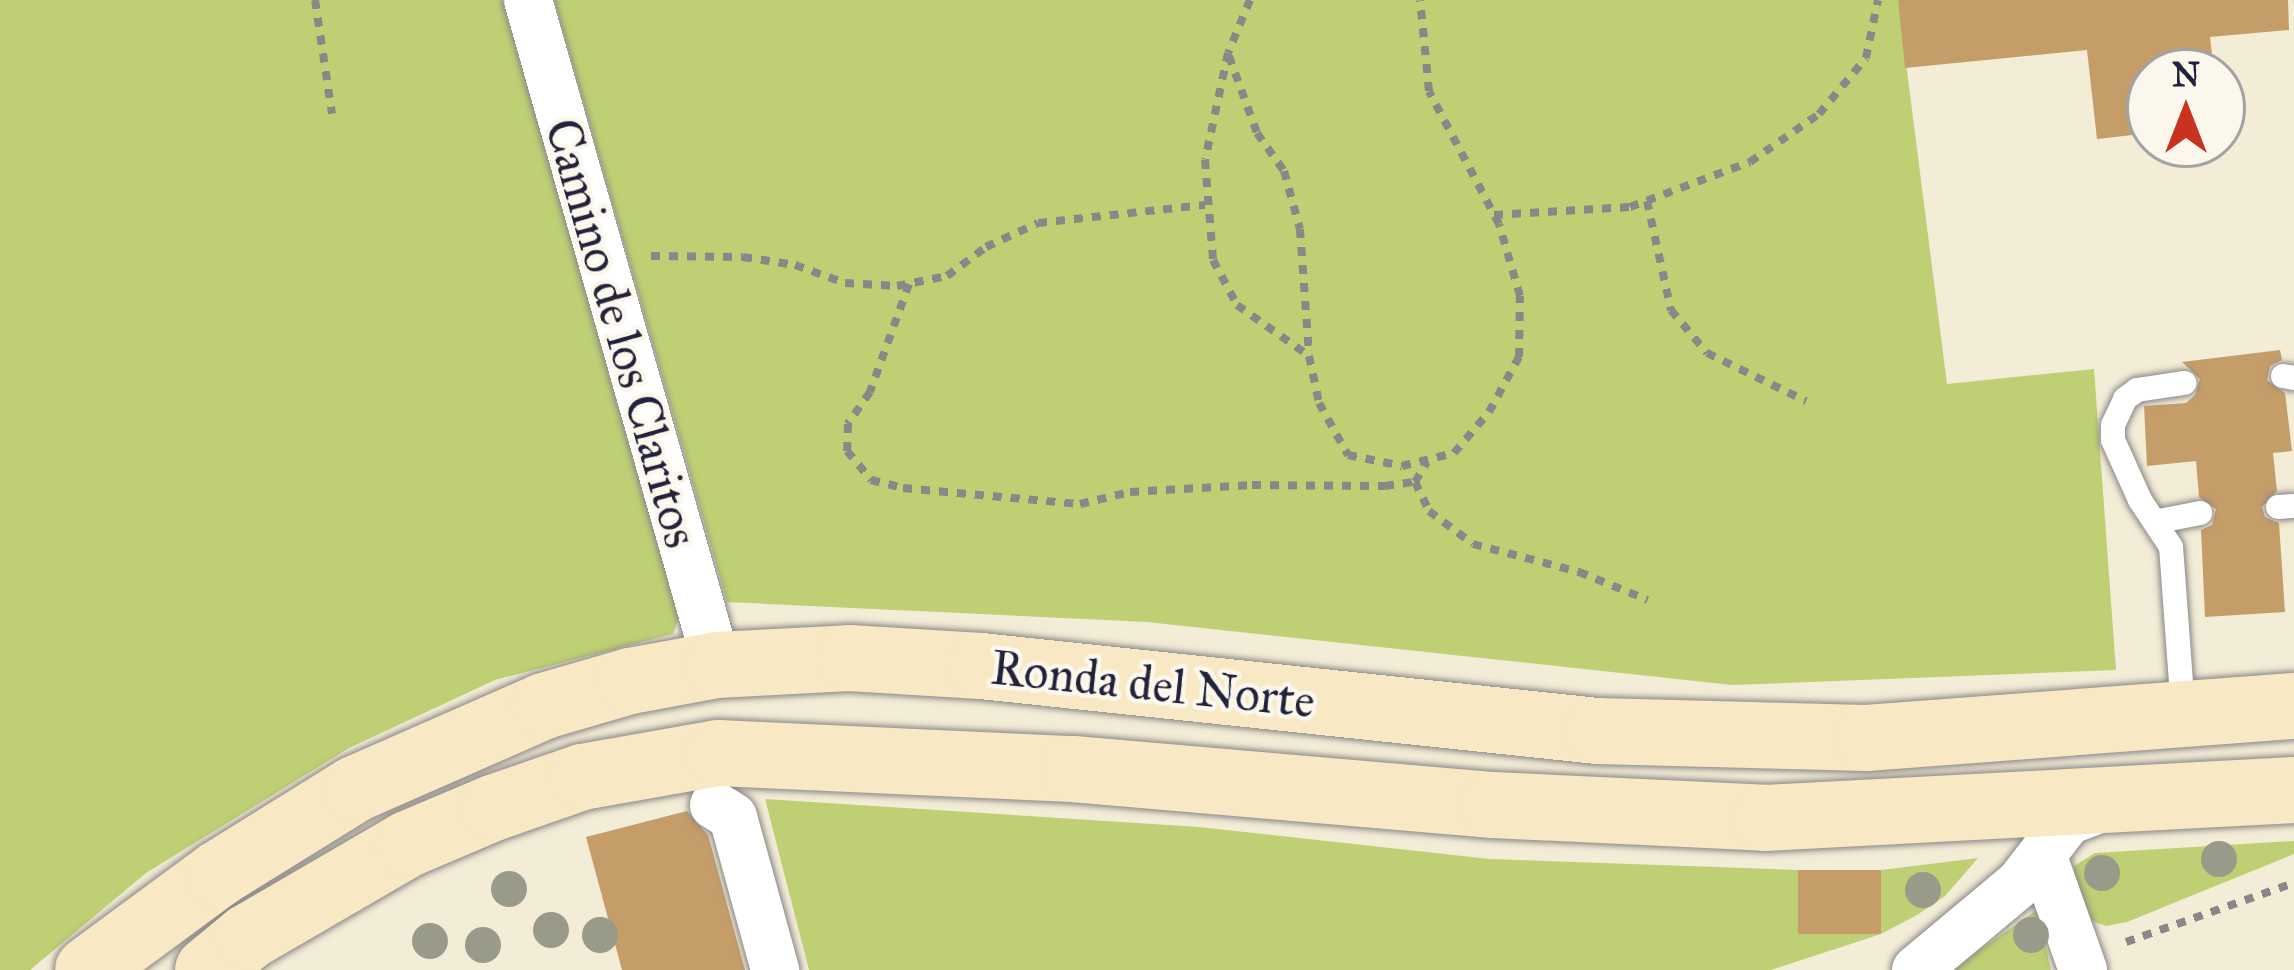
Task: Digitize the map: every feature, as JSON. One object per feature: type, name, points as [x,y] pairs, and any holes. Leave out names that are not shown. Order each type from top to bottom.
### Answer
[{"type":"main road","name":"Ronda del Norte","points":[[88,970],[218,874],[355,789],[544,706],[630,681],[717,665],[850,658],[981,666],[1597,731],[1866,738],[2294,706]]},
{"type":"main road","name":"Ronda del Norte","points":[[208,970],[248,937],[408,844],[582,777],[722,792],[1096,771],[1493,805],[1765,818],[2294,790]]},
{"type":"street","name":"Camino de los Claritos","points":[[528,0],[717,665]]},
{"type":"street","points":[[722,792],[775,970]]},
{"type":"street","points":[[1916,970],[1981,920],[2042,857],[2068,821],[2122,799]]},
{"type":"street","points":[[2042,857],[2082,963]]},
{"type":"lane","points":[[2183,715],[2171,547],[2140,500],[2113,440],[2113,425],[2125,399],[2137,390],[2184,383]]},
{"type":"lane","points":[[2158,521],[2200,514]]},
{"type":"path","points":[[315,0],[332,114]]},
{"type":"path","points":[[1250,0],[1228,53],[1205,160],[1205,205],[1214,260],[1237,305],[1309,356]]},
{"type":"path","points":[[1228,53],[1257,133],[1284,171],[1300,229],[1309,356],[1319,404],[1348,455],[1402,466],[1454,453],[1489,412],[1519,357],[1520,296],[1494,215],[1430,91],[1420,0]]},
{"type":"path","points":[[1494,215],[1630,207],[1750,162],[1820,114],[1865,58],[1878,0]]},
{"type":"path","points":[[1647,201],[1671,310],[1707,353],[1806,401]]},
{"type":"path","points":[[604,267],[628,256],[743,257],[795,265],[845,283],[909,284],[947,276],[986,247],[1038,223],[1205,205]]},
{"type":"path","points":[[909,284],[870,392],[848,424],[847,451],[872,480],[903,488],[1080,504],[1130,492],[1415,482]]},
{"type":"path","points":[[1415,482],[1428,460]]},
{"type":"path","points":[[1415,482],[1430,511],[1473,544],[1580,572],[1648,600]]},
{"type":"path","points":[[2082,963],[2294,883]]},
{"type":"green space","points":[[0,0],[503,0],[679,617],[673,634],[495,680],[349,748],[146,873],[30,970],[0,970]]},
{"type":"green space","points":[[554,0],[1898,0],[1947,384],[2094,369],[2116,670],[1732,685],[1147,622],[727,602]]},
{"type":"green space","points":[[765,799],[1199,827],[1490,859],[1798,870],[1798,933],[1881,933],[1881,870],[1978,858],[1945,896],[1917,915],[1881,934],[1771,970],[809,970]]},
{"type":"green space","points":[[2294,841],[2294,854],[2127,922],[2106,926],[2084,918],[2072,885],[2074,866],[2095,853]]},
{"type":"green space","points":[[2037,910],[2051,970],[1951,970]]},
{"type":"building","points":[[1898,0],[2288,0],[2289,30],[2210,37],[2211,48],[2126,48],[2126,136],[2097,139],[2087,50],[1905,68]]},
{"type":"building","points":[[2280,350],[2282,360],[2270,366],[2267,380],[2285,393],[2292,451],[2273,453],[2277,491],[2262,507],[2265,517],[2279,523],[2285,612],[2205,617],[2201,530],[2212,525],[2216,509],[2199,497],[2196,461],[2147,466],[2144,406],[2186,403],[2195,395],[2200,379],[2182,362]]},
{"type":"building","points":[[687,811],[708,835],[745,970],[622,970],[586,837]]},
{"type":"building","points":[[1798,870],[1881,870],[1881,934],[1798,934]]}]
